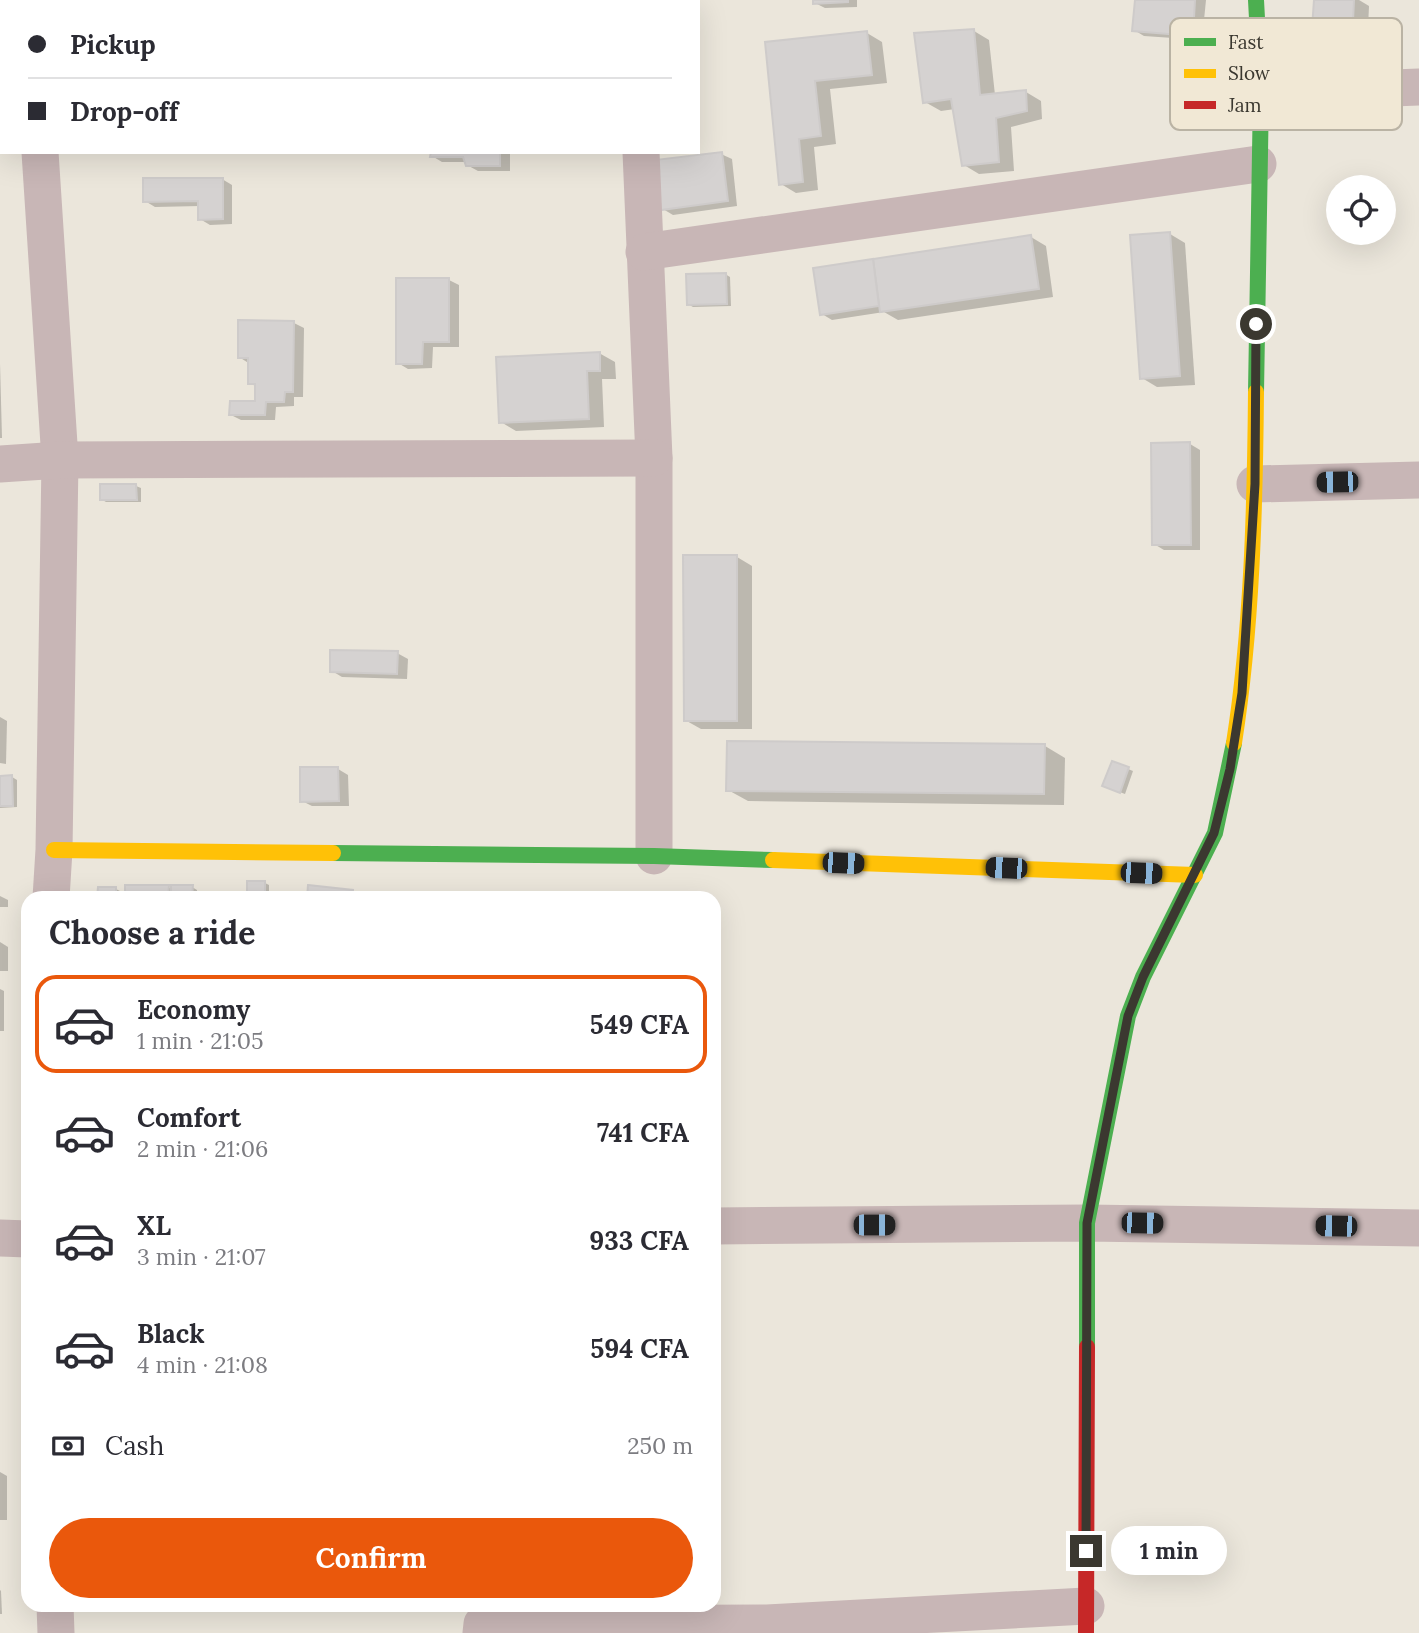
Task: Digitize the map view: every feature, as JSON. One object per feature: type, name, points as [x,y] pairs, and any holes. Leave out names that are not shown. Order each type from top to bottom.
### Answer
[{"type":"street","points":[[1256,0],[1257,18]]},
{"type":"street","points":[[481,1633],[482,1624],[1086,1619],[1087,1223],[1128,1016],[1143,977],[1214,833],[1232,756],[1242,693],[1255,484],[1259,130]]},
{"type":"street","points":[[40,154],[60,460],[51,891]]},
{"type":"street","points":[[641,154],[654,458],[654,856]]},
{"type":"street","points":[[644,252],[1258,164]]},
{"type":"street","points":[[0,464],[60,460],[654,458]]},
{"type":"street","points":[[1255,484],[1419,480]]},
{"type":"street","points":[[54,850],[654,856],[1195,875]]},
{"type":"street","points":[[721,1226],[1087,1223],[1419,1227]]},
{"type":"street","points":[[0,1238],[21,1239]]},
{"type":"street","points":[[56,1612],[57,1633]]},
{"type":"building","points":[[813,0],[848,0],[848,2],[813,4]]},
{"type":"building","points":[[1135,0],[1195,0],[1194,18],[1170,18],[1170,34],[1132,31]]},
{"type":"building","points":[[1314,0],[1354,0],[1353,18],[1313,18]]},
{"type":"building","points":[[974,29],[980,95],[1026,90],[1027,111],[996,118],[999,162],[962,166],[951,99],[923,103],[914,33]]},
{"type":"building","points":[[867,31],[872,75],[815,81],[821,136],[799,139],[803,182],[779,185],[765,42]]},
{"type":"building","points":[[722,152],[728,201],[661,210],[655,160]]},
{"type":"building","points":[[431,154],[500,154],[500,166],[466,166],[463,157],[430,157]]},
{"type":"building","points":[[143,178],[223,178],[223,219],[198,220],[198,201],[143,202]]},
{"type":"building","points":[[1170,232],[1180,376],[1140,379],[1130,235]]},
{"type":"building","points":[[1031,235],[1039,289],[880,312],[873,259]]},
{"type":"building","points":[[873,259],[879,306],[820,315],[813,268]]},
{"type":"building","points":[[726,273],[727,304],[687,305],[686,274]]},
{"type":"building","points":[[396,278],[449,278],[449,342],[423,342],[422,364],[396,364]]},
{"type":"building","points":[[238,320],[294,321],[293,392],[285,392],[284,402],[266,402],[265,415],[229,415],[230,401],[255,401],[255,384],[248,384],[248,358],[238,358]]},
{"type":"building","points":[[600,352],[600,371],[587,371],[589,419],[499,423],[496,357]]},
{"type":"building","points":[[1190,442],[1191,545],[1152,545],[1151,443]]},
{"type":"building","points":[[100,484],[136,484],[137,500],[100,500]]},
{"type":"building","points":[[683,555],[737,555],[737,721],[684,721]]},
{"type":"building","points":[[330,650],[398,651],[397,674],[330,672]]},
{"type":"building","points":[[727,741],[1045,744],[1044,794],[726,791]]},
{"type":"building","points":[[1112,761],[1129,767],[1120,793],[1102,786]]},
{"type":"building","points":[[300,767],[338,767],[339,801],[300,802]]},
{"type":"building","points":[[12,775],[13,806],[0,806],[0,776]]},
{"type":"building","points":[[247,881],[265,881],[265,891],[247,891]]},
{"type":"building","points":[[125,885],[169,885],[169,891],[125,891]]},
{"type":"building","points":[[171,885],[193,885],[193,891],[171,891]]},
{"type":"building","points":[[308,885],[353,890],[353,891],[308,891]]},
{"type":"building","points":[[98,887],[116,887],[116,891],[98,891]]},
{"type":"traffic: fast","points":[[1256,0],[1257,18]]},
{"type":"traffic: fast","points":[[1256,392],[1260,130]]},
{"type":"traffic: fast","points":[[1087,1347],[1087,1223],[1128,1016],[1143,977],[1215,833],[1234,743]]},
{"type":"traffic: fast","points":[[333,853],[654,856],[773,860]]},
{"type":"traffic: slow","points":[[1234,743],[1245,656],[1251,568],[1256,392]]},
{"type":"traffic: slow","points":[[54,850],[333,853]]},
{"type":"traffic: slow","points":[[773,860],[1195,875]]},
{"type":"traffic: jam","points":[[1086,1633],[1087,1347]]},
{"type":"route","points":[[1086,1551],[1087,1223],[1128,1016],[1143,977],[1214,833],[1230,769],[1242,693],[1255,484],[1256,324]]}]
